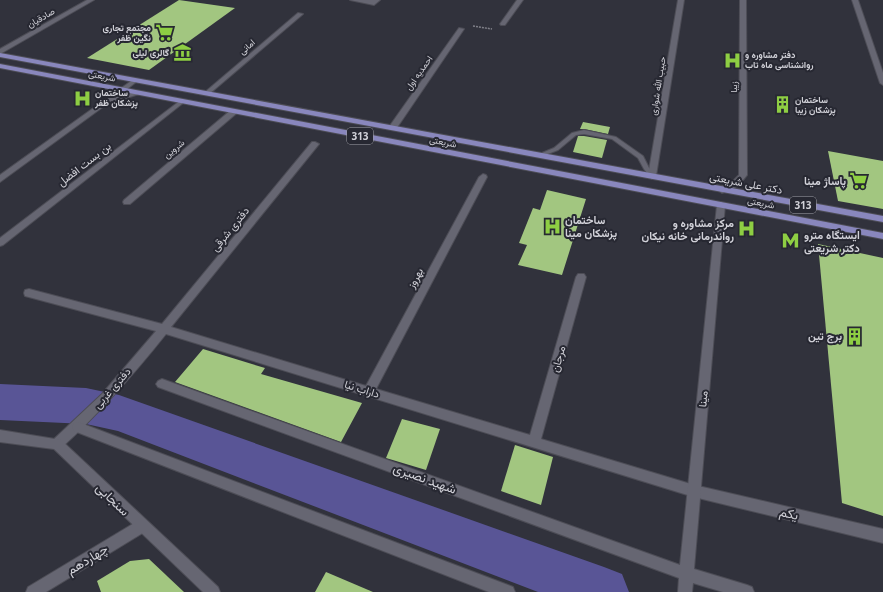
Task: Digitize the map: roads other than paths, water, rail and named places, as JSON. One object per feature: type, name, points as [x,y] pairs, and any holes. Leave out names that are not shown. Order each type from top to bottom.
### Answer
[{"type":"main road","name":"شریعتی","points":[[0,54],[134,81],[393,126],[652,176]]},
{"type":"main road","name":"شریعتی","points":[[0,66],[883,236]]},
{"type":"main road","points":[[299,124],[311,112]]},
{"type":"main road","name":"دکتر علی شریعتی","points":[[652,176],[883,219]]},
{"type":"street","name":"صادقیان","points":[[0,54],[91,0]]},
{"type":"street","points":[[353,0],[374,3],[377,0]]},
{"type":"street","points":[[503,24],[520,0]]},
{"type":"street","name":"حبیب الله شواری","points":[[652,176],[681,0]]},
{"type":"street","name":"زیبا","points":[[722,190],[735,184],[743,175],[742,0]]},
{"type":"street","points":[[855,0],[883,83]]},
{"type":"street","name":"امانی","points":[[206,94],[300,14]]},
{"type":"street","name":"احمدیه اول","points":[[393,126],[461,29]]},
{"type":"street","points":[[0,179],[134,81]]},
{"type":"street","points":[[98,107],[121,97],[137,93]]},
{"type":"street","name":"بن بست افضل","points":[[0,243],[181,102]]},
{"type":"street","name":"شروین","points":[[127,202],[234,112]]},
{"type":"street","name":"دفتری شرقی","points":[[164,329],[315,144]]},
{"type":"street","name":"بهروز","points":[[369,392],[483,176]]},
{"type":"street","name":"مینا","points":[[685,592],[721,205]]},
{"type":"street","name":"مرجان","points":[[534,442],[581,277]]},
{"type":"street","name":"داراب نیا","points":[[29,293],[164,329],[694,491]]},
{"type":"street","name":"دفتری غربی","points":[[57,444],[78,427],[164,329]]},
{"type":"street","name":"شهید نصیری","points":[[162,384],[687,574],[747,592]]},
{"type":"street","points":[[78,427],[508,592]]},
{"type":"street","points":[[0,436],[57,444]]},
{"type":"street","name":"سنجابی","points":[[57,444],[141,526],[213,592]]},
{"type":"street","name":"یکم","points":[[694,491],[883,536]]},
{"type":"street","name":"چهاردهم","points":[[33,592],[141,526]]},
{"type":"lane","points":[[540,155],[556,149],[574,134],[584,132],[614,138],[641,158],[652,176]]},
{"type":"waterway","points":[[0,402],[86,406],[119,413],[604,592]]},
{"type":"place","name":"مجتمع تجاری نگین ظفر","points":[[164,33]]},
{"type":"place","name":"گالری لیلی","points":[[182,53]]},
{"type":"place","name":"دفتر مشاوره و روانشناسی ماه تاب","points":[[732,60]]},
{"type":"place","name":"ساختمان پزشکان ظفر","points":[[82,98]]},
{"type":"place","name":"ساختمان پزشکان زیبا","points":[[782,105]]},
{"type":"place","name":"پاساژ مینا","points":[[859,181]]},
{"type":"place","name":"ساختمان پزشكان مينا","points":[[552,226]]},
{"type":"place","name":"مرکز مشاوره و رواندرمانی خانه نیکان","points":[[747,229]]},
{"type":"place","name":"ایستگاه مترو دکتر شریعتی","points":[[791,241]]},
{"type":"place","name":"برج تین","points":[[855,336]]}]
